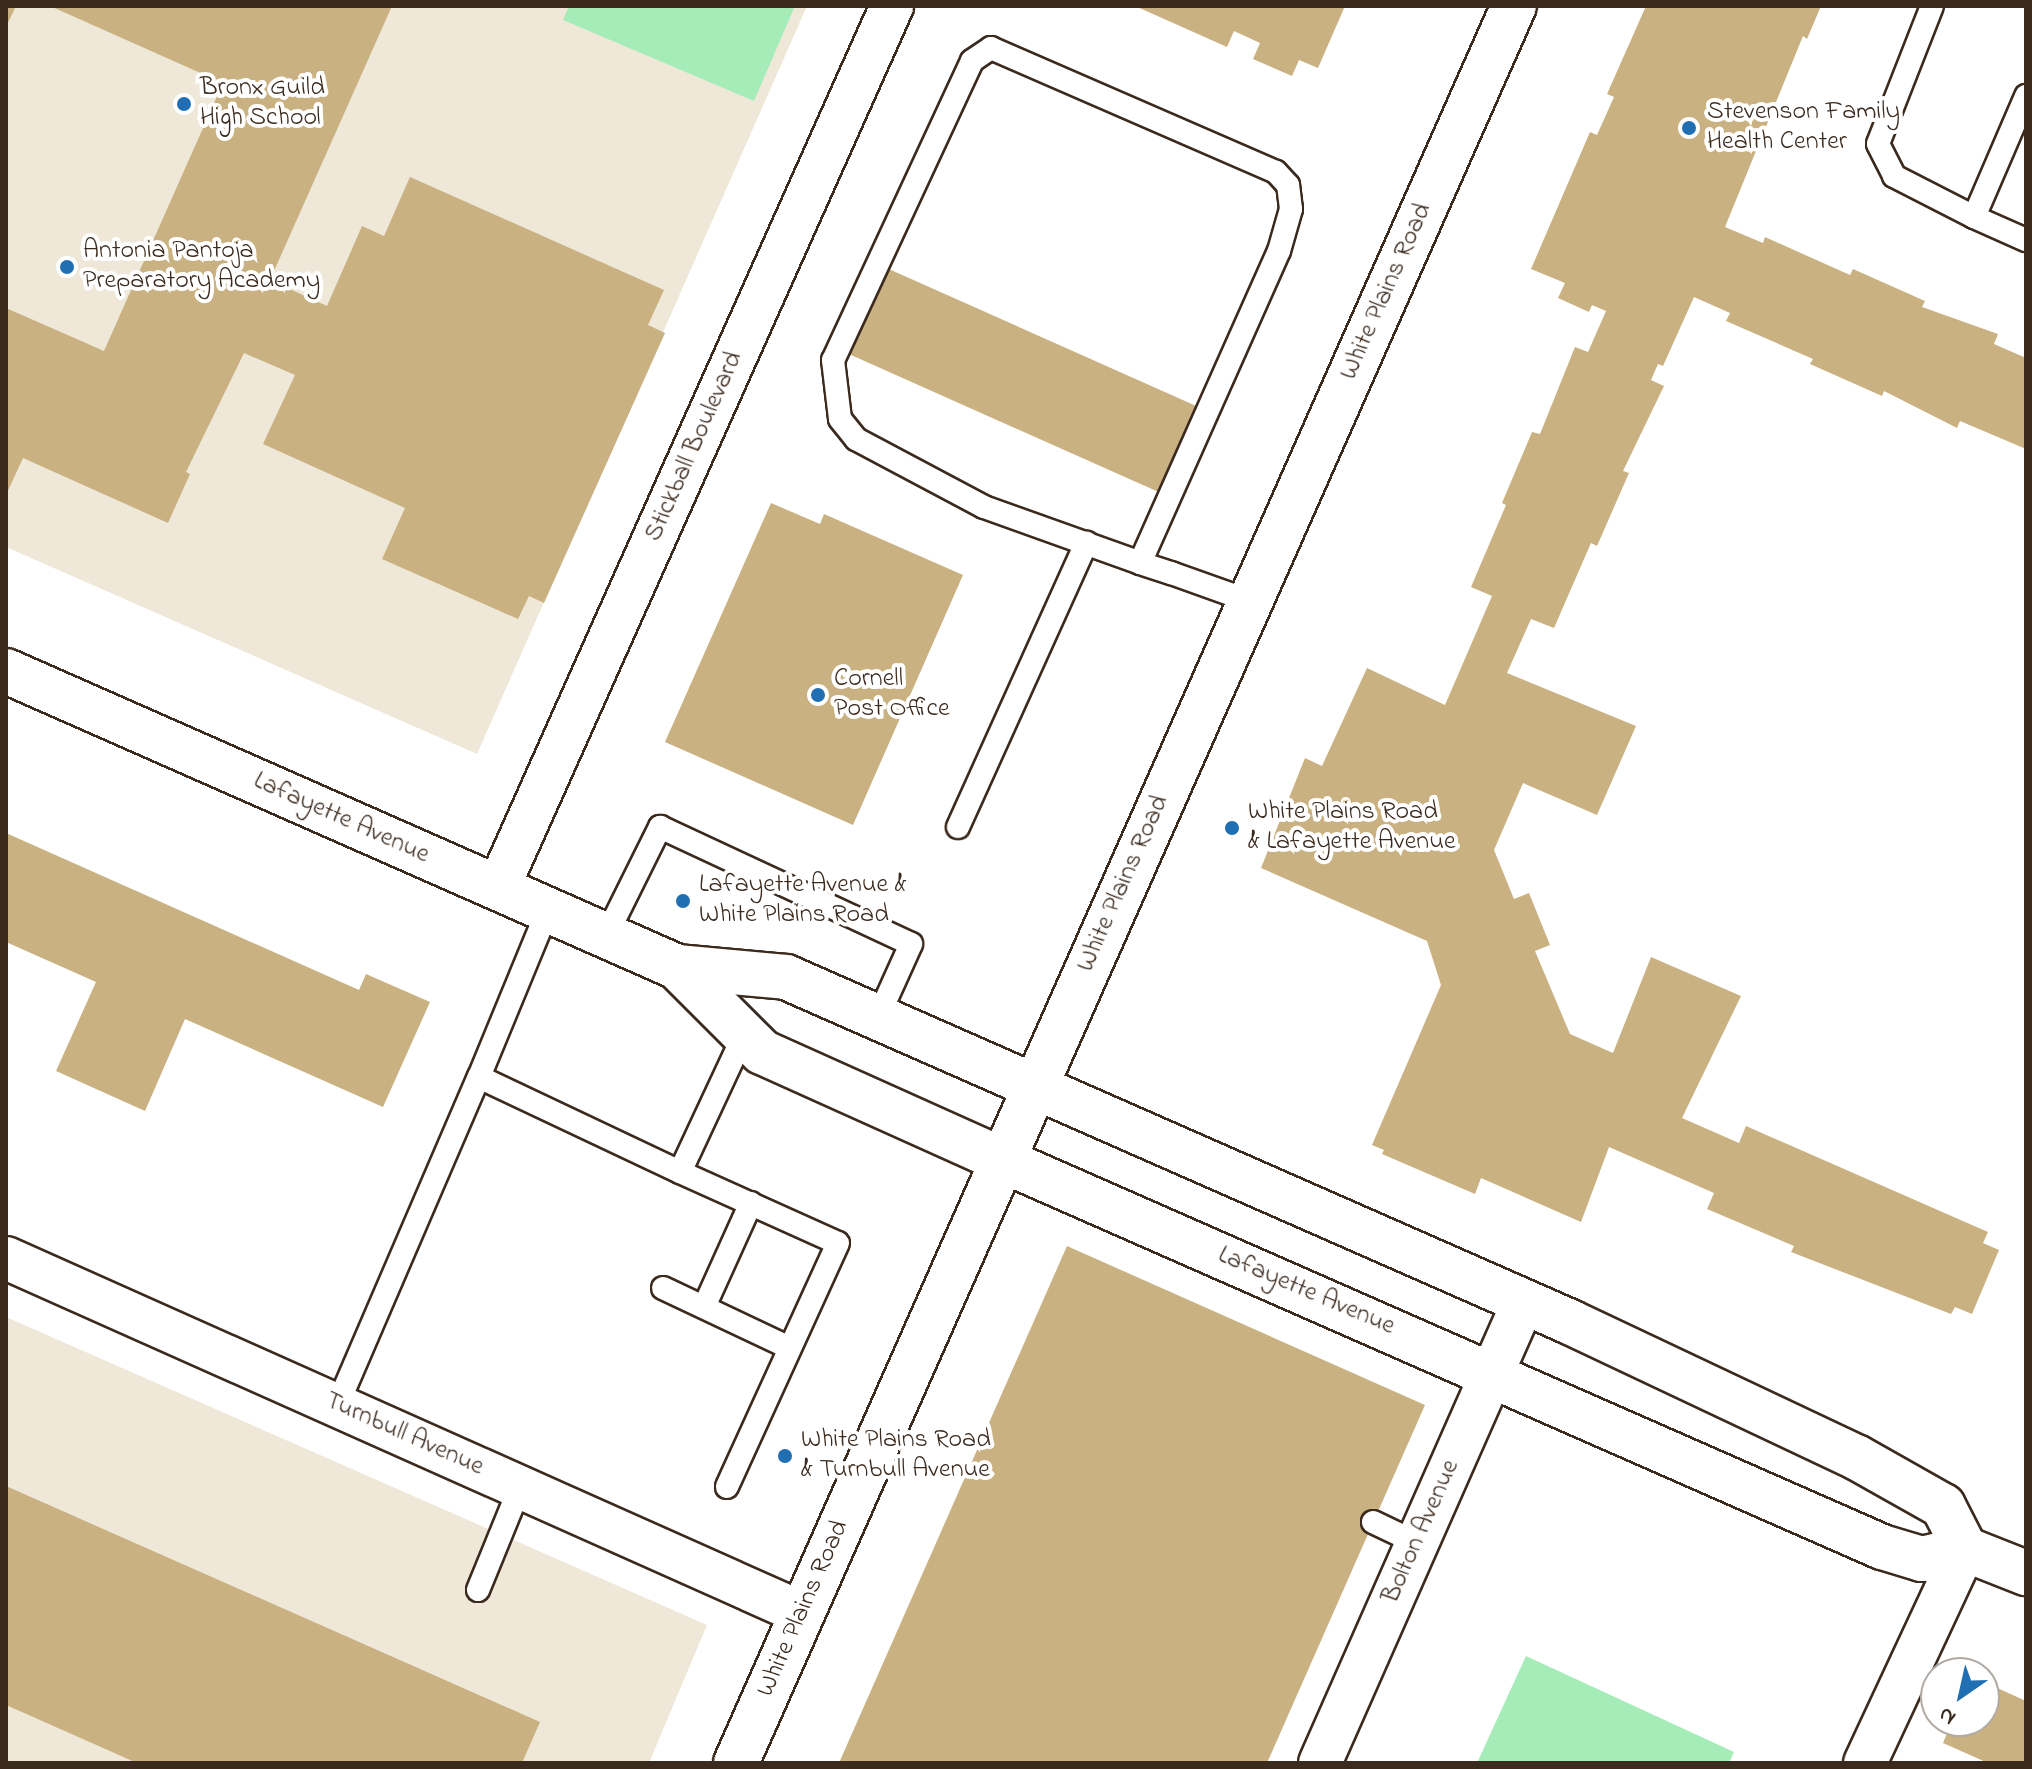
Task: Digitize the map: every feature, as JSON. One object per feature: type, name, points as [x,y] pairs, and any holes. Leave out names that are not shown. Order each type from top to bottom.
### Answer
[{"type":"street","name":"Stickball Boulevard","points":[[498,888],[892,6]]},
{"type":"street","name":"White Plains Road","points":[[736,1763],[1514,6]]},
{"type":"street","name":"Lafayette Avenue","points":[[6,671],[677,967],[786,977],[1524,1301],[1890,1476],[1943,1506],[1965,1549],[1922,1559],[1882,1547],[1492,1372],[1002,1160],[762,1052],[677,967]]},
{"type":"street","name":"Turnbull Avenue","points":[[6,1258],[802,1613]]},
{"type":"street","name":"Bolton Avenue","points":[[1320,1763],[1524,1301]]},
{"type":"street","points":[[1865,1763],[1965,1549],[2026,1573]]},
{"type":"lane","points":[[1932,6],[1878,144],[1894,176],[2026,240]]},
{"type":"lane","points":[[1140,563],[1279,251],[1291,209],[1288,185],[1276,172],[991,48],[972,61],[833,360],[840,419],[856,439],[984,507],[1140,563],[1249,601]]},
{"type":"lane","points":[[1974,217],[2026,96]]},
{"type":"lane","points":[[958,827],[1086,543]]},
{"type":"lane","points":[[606,936],[660,827],[911,944],[878,1017]]},
{"type":"lane","points":[[337,1406],[548,910]]},
{"type":"lane","points":[[680,1172],[744,1035]]},
{"type":"lane","points":[[479,1077],[838,1243],[727,1487]]},
{"type":"lane","points":[[704,1307],[751,1203]]},
{"type":"lane","points":[[663,1288],[790,1348]]},
{"type":"lane","points":[[478,1590],[520,1487]]},
{"type":"lane","points":[[1373,1522],[1417,1543]]},
{"type":"shaded area","points":[[6,6],[807,6],[477,754],[6,547]]},
{"type":"shaded area","points":[[6,1317],[707,1625],[649,1763],[6,1763]]},
{"type":"green space","points":[[569,6],[795,6],[754,101],[563,20]]},
{"type":"green space","points":[[1526,1656],[1734,1752],[1729,1763],[1477,1763]]},
{"type":"building","points":[[6,6],[16,6],[6,27]]},
{"type":"building","points":[[50,6],[392,6],[270,280],[327,306],[362,226],[384,236],[410,177],[664,290],[648,325],[665,333],[544,603],[529,596],[518,619],[382,559],[405,508],[263,444],[295,375],[244,353],[186,472],[190,474],[168,523],[23,458],[6,495],[6,308],[104,351],[223,83]]},
{"type":"building","points":[[1135,6],[1345,6],[1318,68],[1299,60],[1292,76],[1253,59],[1260,43],[1234,31],[1227,47]]},
{"type":"building","points":[[1646,6],[1821,6],[1807,39],[1803,36],[1725,227],[1763,243],[1765,237],[1850,275],[1853,269],[1925,301],[1922,307],[1998,334],[1994,344],[2026,358],[2026,449],[1960,421],[1957,428],[1884,391],[1882,396],[1810,364],[1813,359],[1726,321],[1730,313],[1694,297],[1663,366],[1658,364],[1651,380],[1664,386],[1623,471],[1629,473],[1597,546],[1591,543],[1554,628],[1531,619],[1507,673],[1636,726],[1597,815],[1523,783],[1494,850],[1514,899],[1529,893],[1550,945],[1535,951],[1570,1034],[1613,1053],[1651,957],[1741,996],[1682,1118],[1739,1143],[1746,1126],[1988,1232],[1983,1243],[1999,1250],[1972,1314],[1955,1307],[1951,1314],[1791,1252],[1794,1246],[1707,1209],[1714,1193],[1609,1147],[1581,1222],[1481,1178],[1475,1194],[1382,1154],[1384,1150],[1372,1145],[1441,985],[1427,941],[1261,868],[1305,758],[1322,766],[1367,668],[1445,705],[1492,596],[1471,587],[1506,505],[1502,503],[1532,432],[1540,434],[1575,347],[1588,352],[1606,311],[1592,305],[1589,312],[1558,298],[1565,283],[1531,269],[1590,132],[1597,135],[1614,97],[1607,94]]},
{"type":"building","points":[[882,266],[1196,406],[1158,492],[844,352]]},
{"type":"building","points":[[771,503],[820,524],[824,514],[963,575],[853,825],[665,742]]},
{"type":"building","points":[[6,833],[359,990],[366,974],[430,1002],[383,1107],[185,1019],[145,1111],[56,1071],[96,982],[6,942]]},
{"type":"building","points":[[1067,1246],[1425,1405],[1267,1763],[839,1763]]},
{"type":"building","points":[[6,1486],[540,1722],[522,1763],[137,1763],[6,1705]]},
{"type":"building","points":[[2000,1689],[2026,1701],[2026,1763],[1988,1763],[1943,1743],[1945,1737],[2000,1737]]},
{"type":"place","name":"Bronx Guild High School","points":[[184,104]]},
{"type":"place","name":"Stevenson Family Health Center","points":[[1689,128]]},
{"type":"place","name":"Antonia Pantoja Preparatory Academy","points":[[67,267]]},
{"type":"place","name":"Cornell Post Office","points":[[818,695]]},
{"type":"place","name":"White Plains Road & Lafayette Avenue","points":[[1232,828]]},
{"type":"place","name":"Lafayette Avenue & White Plains Road","points":[[683,901]]},
{"type":"place","name":"White Plains Road & Turnbull Avenue","points":[[785,1456]]}]
